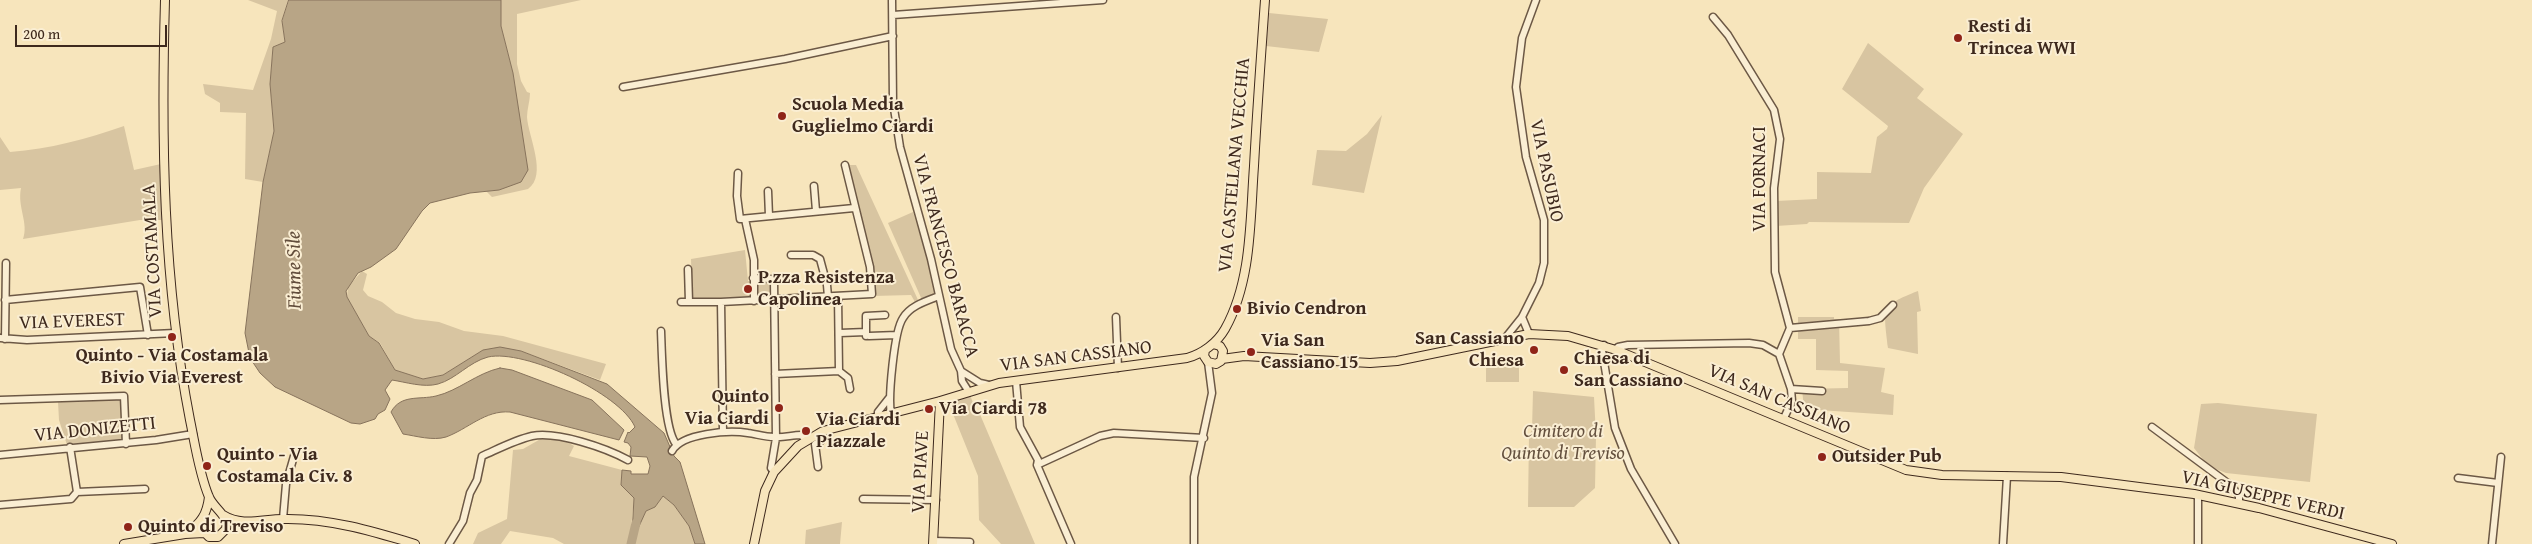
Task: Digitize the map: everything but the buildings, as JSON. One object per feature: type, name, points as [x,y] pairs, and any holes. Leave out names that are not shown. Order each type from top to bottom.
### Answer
[{"type":"main road","name":"VIA COSTAMALA","points":[[165,0],[163,72],[165,181],[174,333],[193,434],[209,497],[221,514]]},
{"type":"main road","name":"VIA CASTELLANA VECCHIA","points":[[1220,361],[1225,330],[1240,291],[1248,253],[1265,0]]},
{"type":"main road","name":"VIA CASTELLANA VECCHIA","points":[[1205,350],[1225,330]]},
{"type":"main road","name":"VIA SAN CASSIANO","points":[[1213,344],[1244,356],[1370,363],[1397,361],[1506,337],[1529,334],[1568,336],[1604,345],[1784,418],[1886,464],[1906,470],[1942,475],[2061,477],[2097,481]]},
{"type":"main road","name":"VIA SAN CASSIANO","points":[[774,472],[806,440],[819,433],[853,423],[940,402],[989,385],[1187,358],[1205,350]]},
{"type":"main road","points":[[1205,350],[1207,361]]},
{"type":"main road","name":"VIA SAN CASSIANO","points":[[1187,358],[1220,361],[1244,356]]},
{"type":"main road","name":"VIA PIAVE","points":[[933,543],[940,402]]},
{"type":"main road","points":[[754,544],[765,491],[774,472]]},
{"type":"main road","name":"VIA GIUSEPPE VERDI","points":[[2097,481],[2198,494],[2239,503],[2392,544]]},
{"type":"main road","name":"VIA COSTAMALA","points":[[203,518],[209,497]]},
{"type":"main road","points":[[185,534],[212,512],[245,522]]},
{"type":"main road","points":[[221,514],[227,525],[223,533]]},
{"type":"main road","points":[[203,518],[205,534]]},
{"type":"main road","points":[[124,544],[185,534],[205,534],[214,538],[245,522],[283,519],[342,524],[415,544]]},
{"type":"street","name":"VIA FRANCESCO BARACCA","points":[[892,0],[893,85],[896,127],[906,175],[939,296],[951,349],[961,371],[962,381],[969,392]]},
{"type":"street","points":[[893,15],[1103,0]]},
{"type":"street","name":"VIA PASUBIO","points":[[1506,337],[1522,317],[1539,283],[1544,263],[1544,220],[1526,156],[1516,87],[1522,38],[1536,0]]},
{"type":"street","name":"VIA FORNACI","points":[[1713,17],[1728,35],[1774,110],[1780,139],[1774,188],[1775,272],[1790,328]]},
{"type":"street","points":[[623,87],[785,59],[893,36]]},
{"type":"street","points":[[681,302],[720,304],[872,294],[870,267],[854,208],[845,164]]},
{"type":"street","points":[[738,173],[737,196],[740,219],[854,208]]},
{"type":"street","points":[[814,186],[816,211]]},
{"type":"street","points":[[768,191],[769,216]]},
{"type":"street","points":[[745,219],[754,260],[754,301]]},
{"type":"street","points":[[791,255],[813,255],[820,259],[826,280],[828,297]]},
{"type":"street","points":[[2,339],[6,263]]},
{"type":"street","points":[[688,269],[689,302]]},
{"type":"street","points":[[753,278],[773,280],[776,438],[771,468],[774,472]]},
{"type":"street","points":[[5,300],[140,288],[148,334]]},
{"type":"street","points":[[838,296],[840,333],[839,371]]},
{"type":"street","points":[[891,414],[889,397],[897,335],[902,319],[909,311],[939,296]]},
{"type":"street","points":[[720,304],[723,432]]},
{"type":"street","points":[[1779,354],[1790,328],[1869,321],[1880,318],[1893,305]]},
{"type":"street","points":[[867,335],[866,316],[885,315]]},
{"type":"street","points":[[1116,317],[1118,368]]},
{"type":"street","points":[[1522,317],[1529,334]]},
{"type":"street","points":[[661,331],[667,407],[673,439],[676,444]]},
{"type":"street","name":"VIA EVEREST","points":[[2,339],[174,333]]},
{"type":"street","points":[[840,333],[897,335]]},
{"type":"street","points":[[1616,350],[1618,347],[1628,345],[1749,343],[1763,345],[1779,354],[1791,389],[1792,401],[1784,418]]},
{"type":"street","points":[[1604,345],[1602,350],[1615,428],[1631,469],[1675,544]]},
{"type":"street","points":[[1207,361],[1212,381]]},
{"type":"street","points":[[1194,544],[1194,477],[1204,438],[1212,381],[1220,361]]},
{"type":"street","points":[[775,374],[839,371],[848,378],[850,389]]},
{"type":"street","name":"VIA FRANCESCO BARACCA","points":[[961,371],[969,377],[989,385]]},
{"type":"street","name":"VIA FRANCESCO BARACCA","points":[[969,377],[969,392]]},
{"type":"street","name":"VIA FRANCESCO BARACCA","points":[[956,396],[962,381]]},
{"type":"street","points":[[1016,381],[1018,419],[1038,460],[1037,465],[1071,544]]},
{"type":"street","points":[[1791,389],[1822,391]]},
{"type":"street","points":[[0,400],[124,396],[126,444]]},
{"type":"street","points":[[878,417],[878,412],[889,397]]},
{"type":"street","points":[[2152,427],[2229,484],[2239,495],[2239,503]]},
{"type":"street","points":[[672,451],[676,444],[698,436],[723,432],[748,432],[776,438],[801,435],[806,440]]},
{"type":"street","points":[[818,467],[815,444],[822,440],[819,433]]},
{"type":"street","points":[[1037,465],[1100,436],[1114,433],[1204,438]]},
{"type":"street","name":"VIA DONIZETTI","points":[[0,455],[70,447],[126,444],[193,434]]},
{"type":"street","points":[[449,544],[463,522],[466,503],[477,480],[482,456],[522,439],[544,435],[617,453],[628,460]]},
{"type":"street","points":[[70,447],[77,492]]},
{"type":"street","points":[[283,519],[286,484],[294,456]]},
{"type":"street","points":[[2492,544],[2501,457]]},
{"type":"street","points":[[2003,544],[2007,476]]},
{"type":"street","points":[[2458,478],[2498,483]]},
{"type":"street","points":[[0,505],[71,499],[77,492],[145,489]]},
{"type":"street","points":[[2198,494],[2198,544]]},
{"type":"street","points":[[864,499],[936,500]]},
{"type":"street","points":[[215,544],[223,533]]},
{"type":"street","points":[[205,534],[209,544]]},
{"type":"street","points":[[933,543],[970,542]]},
{"type":"green space","points":[[248,0],[289,0],[282,21],[285,42],[273,47],[270,84],[274,131],[263,182],[245,179],[246,113],[220,112],[220,103],[205,94],[203,84],[253,90],[271,39],[277,11]]},
{"type":"green space","points":[[501,0],[581,0],[517,14],[517,64],[521,81],[527,92],[530,93],[527,117],[537,165],[536,175],[534,183],[528,189],[492,197],[486,191],[499,190],[516,101],[513,73],[501,26]]},
{"type":"green space","points":[[1269,13],[1328,19],[1319,52],[1266,46]]},
{"type":"green space","points":[[1868,43],[1924,89],[1917,98],[1963,134],[1924,188],[1909,223],[1809,222],[1807,224],[1776,226],[1776,201],[1817,199],[1817,172],[1871,173],[1877,137],[1888,126],[1842,89]]},
{"type":"green space","points":[[1382,115],[1364,193],[1312,185],[1317,150],[1346,151],[1367,134]]},
{"type":"green space","points":[[124,126],[134,170],[161,164],[162,220],[140,220],[23,239],[25,227],[20,202],[21,188],[0,190],[0,137],[10,152],[68,143]]},
{"type":"green space","points":[[846,165],[856,165],[919,302],[915,302],[911,295],[873,296]]},
{"type":"green space","points":[[913,212],[930,268],[935,293],[922,300],[888,223]]},
{"type":"green space","points":[[745,250],[748,281],[770,282],[771,298],[692,299],[691,259]]},
{"type":"green space","points":[[362,271],[367,274],[363,290],[368,296],[382,302],[396,313],[415,319],[439,322],[464,331],[503,336],[606,364],[600,380],[521,351],[483,350],[443,375],[423,379],[395,370],[380,343],[369,336],[347,297],[348,287]]},
{"type":"green space","points":[[1918,291],[1921,311],[1917,312],[1918,354],[1888,348],[1885,317],[1887,310],[1896,301]]},
{"type":"green space","points":[[1798,317],[1834,317],[1834,319],[1839,319],[1840,363],[1885,368],[1881,392],[1894,395],[1893,415],[1804,409],[1802,389],[1848,388],[1848,371],[1816,370],[1816,339],[1798,339]]},
{"type":"green space","points":[[1486,367],[1519,367],[1519,382],[1486,382]]},
{"type":"green space","name":"Cimitero di Quinto di Treviso","points":[[1533,391],[1594,397],[1596,436],[1595,488],[1574,507],[1528,507],[1529,435],[1532,430]]},
{"type":"green space","points":[[970,395],[1035,544],[1001,544],[979,520],[978,476],[951,409],[946,406],[946,403]]},
{"type":"green space","points":[[122,399],[124,438],[116,441],[67,445],[59,420],[58,402]]},
{"type":"green space","points":[[2218,403],[2317,414],[2310,482],[2226,473],[2208,466],[2194,448],[2201,404]]},
{"type":"green space","points":[[544,437],[564,440],[574,446],[569,456],[622,470],[621,485],[634,498],[631,528],[635,534],[646,511],[655,507],[663,496],[674,505],[689,526],[695,544],[564,544],[553,538],[510,531],[501,544],[473,544],[478,533],[507,519],[513,450],[523,449]]},
{"type":"green space","points":[[842,522],[840,544],[805,544],[806,530]]},
{"type":"water","points":[[289,0],[501,0],[501,26],[513,73],[528,170],[521,182],[499,190],[470,193],[430,203],[422,211],[396,249],[371,267],[358,273],[346,291],[347,297],[369,336],[379,343],[395,370],[423,379],[443,375],[483,350],[500,347],[521,351],[607,384],[664,433],[674,456],[680,462],[705,544],[695,544],[689,526],[674,505],[663,496],[655,507],[646,511],[635,535],[632,534],[634,498],[621,485],[622,470],[631,471],[631,474],[648,474],[650,466],[647,457],[630,456],[631,447],[628,443],[624,442],[628,432],[635,427],[626,414],[611,401],[569,376],[546,367],[504,356],[488,357],[481,359],[445,382],[438,384],[421,385],[392,380],[385,390],[390,399],[385,410],[378,414],[375,419],[360,424],[351,423],[275,387],[260,373],[250,358],[245,333],[263,182],[274,131],[270,84],[273,47],[285,42],[282,21]]},
{"type":"water","points":[[500,368],[512,370],[592,400],[624,430],[619,440],[510,412],[501,412],[485,417],[446,437],[436,439],[424,438],[403,434],[391,412],[400,402],[444,394],[483,374]]},
{"type":"waterway","name":"Fiume Sile","points":[[631,544],[636,523]]},
{"type":"place","name":"Resti di Trincea WWI","points":[[1958,38]]},
{"type":"place","name":"Scuola Media Guglielmo Ciardi","points":[[782,116]]},
{"type":"place","name":"P.zza Resistenza Capolinea","points":[[748,289]]},
{"type":"place","name":"Bivio Cendron","points":[[1237,309]]},
{"type":"place","name":"Quinto - Via Costamala Bivio Via Everest","points":[[172,337]]},
{"type":"place","name":"San Cassiano Chiesa","points":[[1534,350]]},
{"type":"place","name":"Via San Cassiano 15","points":[[1251,352]]},
{"type":"place","name":"Chiesa di San Cassiano","points":[[1564,370]]},
{"type":"place","name":"Quinto Via Ciardi","points":[[779,408]]},
{"type":"place","name":"Via Ciardi 78","points":[[929,409]]},
{"type":"place","name":"Via Ciardi Piazzale","points":[[806,431]]},
{"type":"place","name":"Outsider Pub","points":[[1822,457]]},
{"type":"place","name":"Quinto - Via Costamala Civ. 8","points":[[207,466]]},
{"type":"place","name":"Quinto di Treviso","points":[[128,527]]}]
